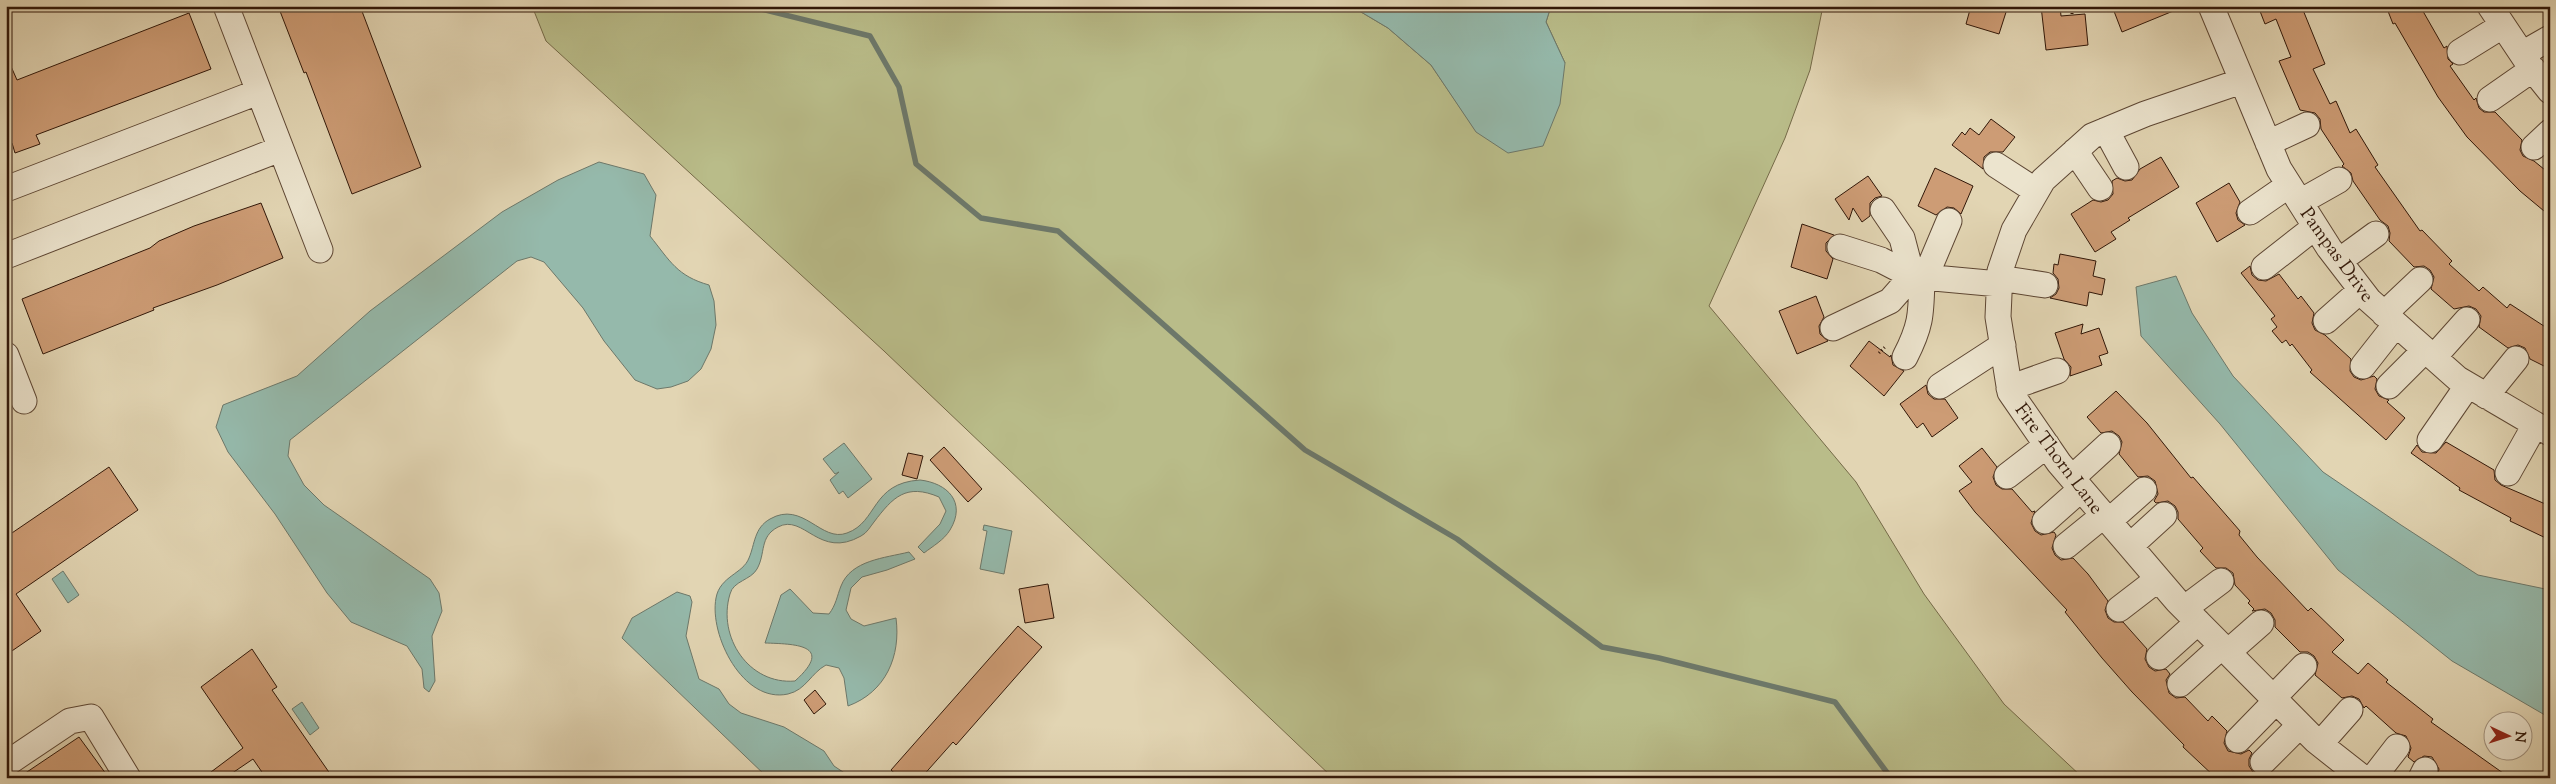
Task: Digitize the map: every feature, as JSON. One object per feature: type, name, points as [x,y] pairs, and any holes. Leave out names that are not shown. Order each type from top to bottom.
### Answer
[{"type":"street","points":[[226,6],[320,250]]},
{"type":"street","name":"Pampas Drive","points":[[2211,6],[2279,169],[2315,227],[2361,290],[2390,319],[2429,353],[2477,391],[2544,427]]},
{"type":"street","points":[[2460,52],[2496,16],[2527,62],[2550,91]]},
{"type":"street","points":[[2490,98],[2550,38]]},
{"type":"street","name":"Fire Thorn Lane","points":[[2242,81],[2145,114],[2092,136],[2043,180],[2014,230],[2000,271],[1998,317],[2009,388],[2047,446],[2076,484],[2158,579],[2300,725],[2320,744],[2361,776]]},
{"type":"street","points":[[6,190],[258,92]]},
{"type":"street","points":[[2268,142],[2307,125]]},
{"type":"street","points":[[2106,130],[2126,167]]},
{"type":"street","points":[[6,256],[280,149]]},
{"type":"street","points":[[2075,151],[2100,188]]},
{"type":"street","points":[[1996,165],[2036,191]]},
{"type":"street","points":[[2250,212],[2294,194],[2339,180]]},
{"type":"street","points":[[1883,210],[1902,238],[1920,277],[1921,318],[1918,334],[1905,357]]},
{"type":"street","points":[[1833,328],[1890,301],[1920,277],[1948,221]]},
{"type":"street","points":[[2264,267],[2315,227]]},
{"type":"street","points":[[2339,261],[2376,234]]},
{"type":"street","points":[[1840,247],[1881,260],[1920,277],[2045,285]]},
{"type":"street","points":[[2363,366],[2390,319],[2420,280]]},
{"type":"street","points":[[2326,321],[2361,290]]},
{"type":"street","points":[[2388,386],[2467,320]]},
{"type":"street","points":[[1940,386],[2003,345]]},
{"type":"street","points":[[6,355],[24,401]]},
{"type":"street","points":[[2430,440],[2477,391],[2516,359]]},
{"type":"street","points":[[2009,388],[2057,371]]},
{"type":"street","points":[[2508,473],[2544,427]]},
{"type":"street","points":[[2045,521],[2108,445]]},
{"type":"street","points":[[2007,476],[2047,446]]},
{"type":"street","points":[[2066,546],[2144,490]]},
{"type":"street","points":[[2130,546],[2164,515]]},
{"type":"street","points":[[2119,610],[2158,579]]},
{"type":"street","points":[[2159,657],[2191,615],[2221,581]]},
{"type":"street","points":[[2180,684],[2261,623]]},
{"type":"street","points":[[2238,740],[2304,666]]},
{"type":"street","points":[[2320,744],[2350,710]]},
{"type":"street","points":[[6,764],[70,721],[91,717],[128,778]]},
{"type":"street","points":[[2263,762],[2300,725]]},
{"type":"street","points":[[2361,776],[2397,747]]},
{"type":"path","points":[[2072,6],[2072,15]]},
{"type":"green space","points":[[532,6],[1351,6],[1388,28],[1431,65],[1476,131],[1565,63],[1546,22],[1551,6],[1823,6],[1810,70],[1785,138],[1709,306],[1856,482],[1924,594],[2004,704],[2083,778],[1333,778],[884,351],[546,41]]},
{"type":"shaded area","points":[[1351,6],[1551,6],[1546,22],[1565,63],[1560,104],[1543,146],[1508,153],[1476,132],[1431,65],[1388,28]]},
{"type":"shaded area","points":[[599,162],[644,174],[656,195],[650,236],[669,260],[682,272],[709,285],[714,301],[716,325],[711,349],[701,369],[688,381],[671,387],[657,389],[635,380],[604,341],[583,308],[544,262],[531,257],[517,261],[290,440],[288,456],[304,485],[324,505],[430,579],[439,593],[442,611],[432,636],[435,681],[429,692],[424,688],[422,669],[407,646],[351,622],[327,593],[275,514],[228,452],[216,427],[223,405],[297,376],[370,311],[502,212],[558,180]]},
{"type":"shaded area","points":[[2176,276],[2192,313],[2233,376],[2323,472],[2478,575],[2550,590],[2550,718],[2452,661],[2338,570],[2220,424],[2141,336],[2136,287]]},
{"type":"shaded area","points":[[844,443],[872,479],[848,498],[843,491],[839,494],[830,480],[839,472],[835,474],[823,459]]},
{"type":"shaded area","points":[[920,480],[938,485],[946,490],[952,496],[956,511],[955,520],[948,534],[924,553],[918,547],[940,524],[946,511],[939,497],[918,491],[909,492],[894,499],[865,533],[846,542],[834,543],[823,540],[796,526],[787,524],[778,527],[765,540],[757,569],[751,576],[738,583],[730,594],[727,610],[728,626],[740,655],[751,667],[764,675],[778,680],[795,681],[807,669],[812,660],[811,653],[806,648],[798,646],[765,643],[781,595],[790,589],[813,613],[829,614],[835,604],[841,586],[852,571],[870,562],[909,552],[915,559],[862,577],[851,588],[846,610],[851,619],[864,626],[896,618],[896,646],[893,659],[881,682],[861,700],[848,706],[844,678],[839,668],[826,665],[799,689],[788,694],[772,694],[757,688],[744,678],[732,664],[718,630],[715,613],[716,598],[722,585],[746,563],[761,527],[770,519],[782,515],[792,515],[829,532],[847,533],[857,528],[865,520],[884,495],[892,488],[904,483]]},
{"type":"shaded area","points":[[984,525],[1012,531],[1004,574],[980,569],[987,531],[983,530]]},
{"type":"shaded area","points":[[63,571],[79,595],[68,603],[52,579]]},
{"type":"shaded area","points":[[677,592],[690,596],[692,602],[686,636],[699,679],[719,689],[729,704],[741,713],[784,727],[824,751],[834,766],[852,778],[768,778],[622,638],[632,618]]},
{"type":"shaded area","points":[[302,702],[319,728],[310,735],[292,709]]},
{"type":"building","points":[[278,6],[360,6],[421,167],[352,194],[306,72],[304,73]]},
{"type":"building","points":[[1971,6],[2008,6],[1999,34],[1966,24]]},
{"type":"building","points":[[2041,6],[2060,6],[2061,16],[2085,14],[2088,45],[2046,50]]},
{"type":"building","points":[[2112,6],[2183,6],[2183,7],[2122,32]]},
{"type":"building","points":[[2258,6],[2307,6],[2303,10],[2325,64],[2313,69],[2330,104],[2336,101],[2350,133],[2356,129],[2378,165],[2375,167],[2420,231],[2422,230],[2452,261],[2449,264],[2479,291],[2483,287],[2507,308],[2510,304],[2550,330],[2550,369],[2530,359],[2525,348],[2518,345],[2508,348],[2479,327],[2481,316],[2476,309],[2469,306],[2454,309],[2431,289],[2434,277],[2430,270],[2424,266],[2414,267],[2389,241],[2390,233],[2388,226],[2380,220],[2353,181],[2351,173],[2342,166],[2344,164],[2321,129],[2320,119],[2315,113],[2300,110],[2279,61],[2291,57],[2276,19],[2265,24]]},
{"type":"building","points":[[2386,6],[2420,6],[2444,48],[2447,46],[2448,59],[2453,64],[2450,66],[2474,100],[2476,98],[2479,108],[2484,112],[2495,112],[2522,140],[2520,150],[2523,156],[2534,161],[2550,174],[2550,216],[2520,191],[2467,137],[2438,97],[2395,23],[2393,24]]},
{"type":"building","points":[[189,13],[211,69],[36,135],[40,144],[15,153],[12,143],[6,145],[6,55],[17,80]]},
{"type":"building","points":[[1991,119],[2015,137],[2003,152],[1990,152],[1984,157],[1983,169],[1952,145],[1962,132],[1965,135],[1970,128],[1979,135]]},
{"type":"building","points":[[2161,157],[2179,187],[2128,218],[2130,220],[2111,232],[2116,239],[2095,252],[2071,214],[2093,200],[2101,202],[2108,200],[2113,194],[2112,181],[2117,178],[2125,181],[2132,180],[2140,169]]},
{"type":"building","points":[[1935,168],[1973,186],[1961,214],[1954,208],[1947,207],[1936,215],[1918,206]]},
{"type":"building","points":[[1868,176],[1882,196],[1875,198],[1870,203],[1870,216],[1862,222],[1853,208],[1849,220],[1835,199]]},
{"type":"building","points":[[2229,183],[2240,202],[2236,213],[2238,220],[2245,225],[2217,242],[2196,203]]},
{"type":"building","points":[[261,203],[283,258],[217,285],[153,308],[154,310],[43,354],[22,299],[150,248],[159,241],[194,226]]},
{"type":"building","points":[[1802,224],[1834,235],[1826,243],[1826,251],[1833,259],[1827,279],[1791,267]]},
{"type":"building","points":[[2060,254],[2096,261],[2093,276],[2105,279],[2102,295],[2089,292],[2087,306],[2050,298],[2056,294],[2059,288],[2058,279],[2053,273],[2054,264],[2058,265]]},
{"type":"building","points":[[2250,266],[2252,275],[2258,280],[2266,281],[2279,274],[2298,299],[2301,296],[2314,313],[2312,323],[2315,330],[2325,335],[2351,359],[2350,371],[2354,377],[2361,380],[2374,376],[2377,379],[2375,389],[2379,396],[2389,400],[2387,402],[2405,418],[2386,440],[2310,372],[2312,370],[2292,344],[2290,346],[2286,340],[2282,343],[2272,331],[2277,327],[2271,319],[2275,316],[2241,273]]},
{"type":"building","points":[[1816,296],[1824,317],[1819,326],[1820,334],[1828,341],[1797,354],[1779,311]]},
{"type":"building","points":[[2083,324],[2081,334],[2099,328],[2108,353],[2099,356],[2102,365],[2070,376],[2071,367],[2064,359],[2055,333]]},
{"type":"building","points":[[1869,341],[1890,357],[1891,355],[1893,365],[1904,371],[1884,396],[1850,366]]},
{"type":"building","points":[[1926,385],[1928,394],[1934,399],[1945,399],[1958,418],[1932,437],[1923,423],[1917,428],[1900,404]]},
{"type":"building","points":[[2116,391],[2147,423],[2191,478],[2193,477],[2240,531],[2239,535],[2257,557],[2308,611],[2311,608],[2344,640],[2332,652],[2358,674],[2368,663],[2388,680],[2386,682],[2433,719],[2431,722],[2484,760],[2484,762],[2487,762],[2510,778],[2437,778],[2439,769],[2432,757],[2424,756],[2414,762],[2408,757],[2411,748],[2406,736],[2396,733],[2366,706],[2364,708],[2359,699],[2352,696],[2342,698],[2315,675],[2318,663],[2314,656],[2308,652],[2300,652],[2275,627],[2275,620],[2271,613],[2265,609],[2252,611],[2254,609],[2248,603],[2250,601],[2235,585],[2233,573],[2226,568],[2216,568],[2200,551],[2203,548],[2178,519],[2178,512],[2175,506],[2168,501],[2156,503],[2154,501],[2158,494],[2155,481],[2148,476],[2138,477],[2119,454],[2122,442],[2119,436],[2112,431],[2101,433],[2087,417]]},
{"type":"building","points":[[2446,442],[2494,470],[2495,480],[2501,485],[2550,506],[2550,540],[2510,521],[2511,518],[2459,490],[2460,488],[2411,453],[2417,445],[2422,452],[2436,453]]},
{"type":"building","points":[[944,447],[982,489],[968,502],[930,460]]},
{"type":"building","points":[[1982,448],[1997,467],[1993,477],[1996,485],[2002,489],[2012,489],[2032,512],[2035,511],[2031,523],[2035,531],[2041,535],[2054,532],[2056,535],[2052,548],[2055,555],[2061,560],[2073,558],[2088,574],[2108,601],[2105,610],[2108,618],[2114,622],[2123,622],[2147,649],[2145,659],[2149,667],[2155,671],[2166,669],[2170,674],[2166,680],[2169,693],[2176,698],[2185,697],[2208,721],[2212,716],[2227,731],[2224,743],[2228,751],[2241,754],[2249,750],[2252,753],[2249,759],[2249,766],[2253,772],[2263,776],[2261,778],[2216,778],[2183,747],[2184,745],[2132,692],[2065,612],[2067,610],[1975,512],[1959,491],[1972,482],[1959,466]]},
{"type":"building","points":[[908,453],[923,456],[917,479],[902,475]]},
{"type":"building","points":[[109,467],[138,510],[16,594],[41,631],[6,655],[6,537]]},
{"type":"building","points":[[1048,584],[1054,618],[1025,623],[1019,589]]},
{"type":"building","points":[[1018,626],[1042,647],[956,745],[953,742],[921,778],[900,778],[891,770]]},
{"type":"building","points":[[252,649],[277,687],[272,690],[333,778],[266,778],[253,759],[225,778],[203,778],[243,748],[201,687]]},
{"type":"building","points":[[815,690],[826,704],[814,714],[804,700]]},
{"type":"building","points":[[79,737],[109,778],[18,778]]},
{"type":"waterway","points":[[749,6],[870,36],[899,87],[916,164],[981,218],[1058,231],[1305,450],[1457,539],[1602,647],[1659,658],[1835,702],[1891,778]]}]
